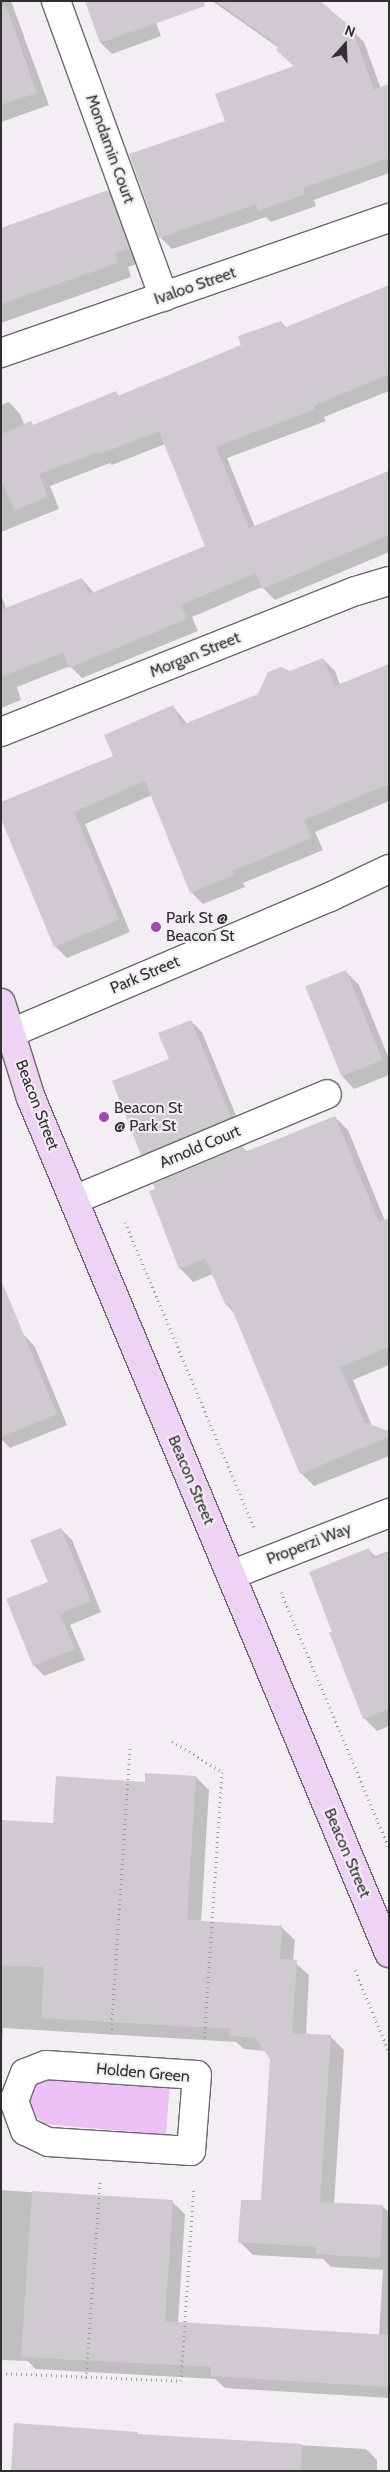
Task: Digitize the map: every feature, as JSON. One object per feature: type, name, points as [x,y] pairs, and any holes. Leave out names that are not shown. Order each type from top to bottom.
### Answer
[{"type":"main road","name":"Beacon Street","points":[[1,1003],[6,1035],[31,1098],[389,1953]]},
{"type":"street","name":"Mondamin Court","points":[[56,1],[164,297]]},
{"type":"street","name":"Ivaloo Street","points":[[1,353],[389,218]]},
{"type":"street","name":"Morgan Street","points":[[1,732],[356,591],[389,581]]},
{"type":"street","name":"Park Street","points":[[6,1035],[330,897],[389,869]]},
{"type":"street","name":"Arnold Court","points":[[74,1200],[327,1094]]},
{"type":"street","name":"Properzi Way","points":[[231,1575],[389,1513]]},
{"type":"street","name":"Holden Green","points":[[46,2065],[197,2075],[191,2151],[48,2142],[24,2131],[8,2100],[25,2073],[46,2065]]},
{"type":"path","points":[[172,1741],[222,1772],[204,2044],[197,2075]]},
{"type":"path","points":[[110,2069],[130,1749]]},
{"type":"path","points":[[86,2378],[103,2146]]},
{"type":"path","points":[[1,2373],[181,2382],[194,2194],[191,2151]]},
{"type":"shaded area","points":[[41,2078],[170,2083],[166,2135],[45,2124],[32,2114],[29,2099],[35,2084]]},
{"type":"building","points":[[85,1],[204,1],[205,6],[100,43]]},
{"type":"building","points":[[216,1],[320,1],[352,28],[374,90],[389,84],[389,158],[303,188],[305,194],[258,211],[256,204],[159,238],[129,154],[225,121],[215,94],[294,66],[276,50],[279,46]]},
{"type":"building","points":[[6,6],[37,93],[1,105],[1,7]]},
{"type":"building","points":[[108,190],[130,248],[115,253],[118,263],[1,304],[1,228]]},
{"type":"building","points":[[389,285],[389,374],[314,406],[315,409],[216,447],[249,528],[389,471],[389,535],[262,589],[256,573],[181,605],[187,619],[69,668],[63,653],[1,677],[1,610],[82,578],[89,594],[205,546],[159,431],[100,454],[99,452],[39,474],[48,497],[14,511],[1,479],[1,434],[31,421],[33,425],[116,391],[118,396],[241,345],[238,336],[281,321],[284,328]]},
{"type":"building","points":[[323,658],[335,686],[389,664],[389,784],[304,820],[312,838],[232,871],[234,875],[190,893],[145,781],[74,812],[119,920],[54,947],[1,819],[1,802],[113,756],[104,735],[173,705],[182,725],[258,694],[268,672],[281,667],[290,671]]},
{"type":"building","points":[[346,970],[382,1060],[342,1076],[305,986]]},
{"type":"building","points":[[191,1020],[231,1117],[141,1155],[112,1081],[169,1059],[158,1033]]},
{"type":"building","points":[[335,1116],[379,1222],[389,1218],[389,1347],[340,1367],[364,1422],[389,1431],[389,1437],[300,1474],[230,1304],[226,1306],[205,1259],[179,1269],[149,1191],[155,1189],[153,1184],[243,1146],[245,1152]]},
{"type":"building","points":[[1,1280],[57,1414],[1,1437]]},
{"type":"building","points":[[61,1528],[91,1601],[60,1614],[75,1649],[33,1666],[6,1599],[48,1582],[30,1540]]},
{"type":"building","points":[[369,1548],[373,1559],[389,1553],[389,1709],[363,1719],[329,1632],[332,1632],[309,1572]]},
{"type":"building","points":[[145,1773],[196,1776],[187,1920],[282,1926],[280,1959],[297,1960],[292,2033],[331,2035],[320,2202],[383,2205],[380,2258],[316,2254],[316,2247],[238,2242],[241,2200],[261,2200],[270,2059],[255,2038],[229,2036],[230,2029],[41,2018],[44,1967],[1,1966],[1,1820],[53,1823],[56,1776],[145,1782]]},
{"type":"building","points":[[32,2191],[173,2200],[165,2321],[389,2335],[389,2387],[211,2376],[211,2367],[21,2357]]},
{"type":"building","points":[[14,2423],[138,2432],[138,2434],[302,2444],[301,2471],[11,2471]]},
{"type":"place","name":"Park St @ Beacon St","points":[[156,927]]},
{"type":"place","name":"Beacon St @ Park St","points":[[104,1117]]}]
